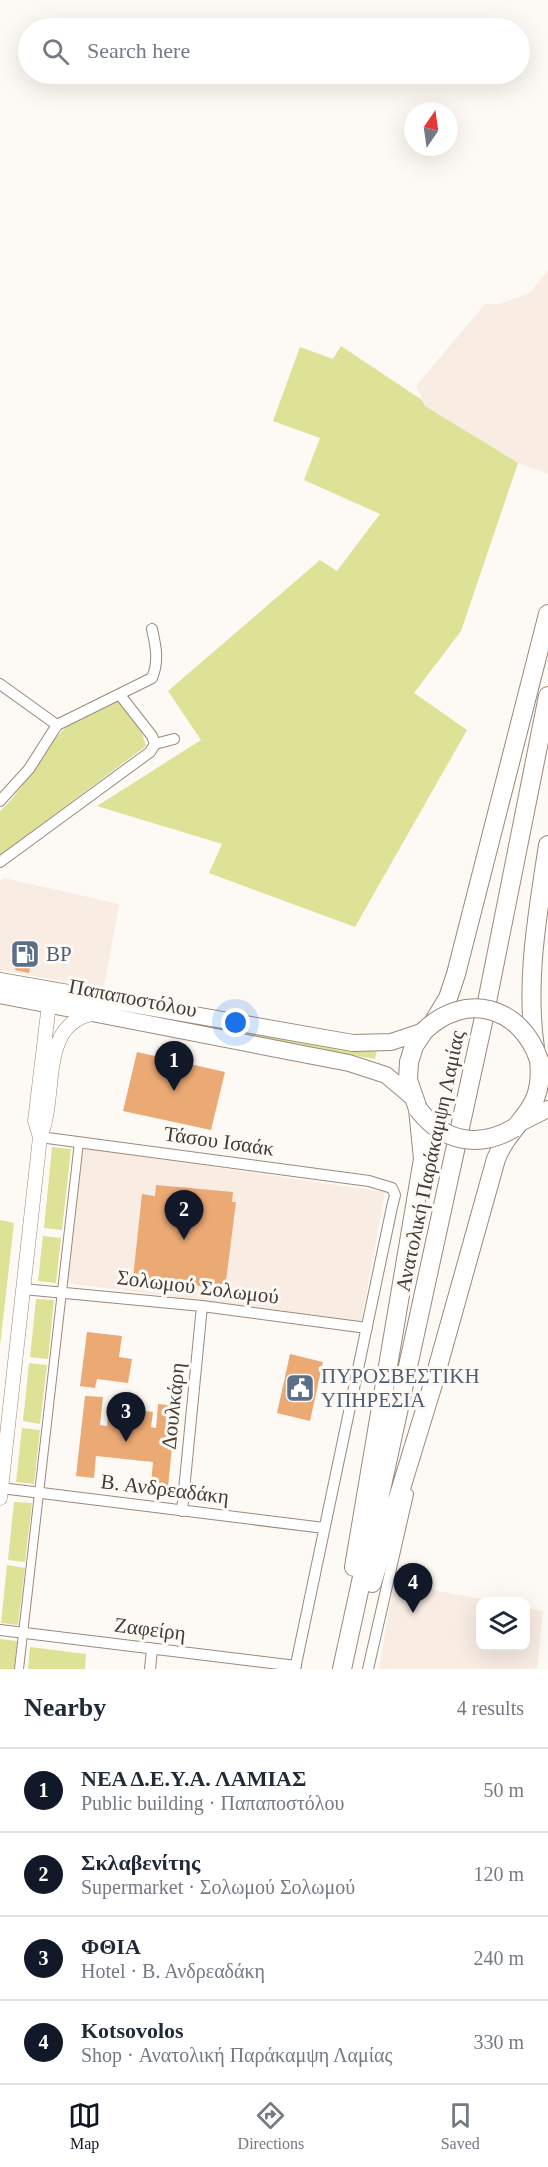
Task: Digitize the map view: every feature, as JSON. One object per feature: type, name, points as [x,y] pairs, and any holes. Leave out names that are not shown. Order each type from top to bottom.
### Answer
[{"type":"main road","points":[[342,1669],[349,1634],[354,1562],[423,1159],[415,1103],[408,1080],[409,1062],[414,1046],[448,998],[456,974],[548,614]]},
{"type":"main road","name":"Ανατολική Παράκαμψη Λαμίας","points":[[349,1634],[479,1044],[548,696]]},
{"type":"main road","points":[[349,1634],[373,1581],[496,1159],[517,1125],[536,1101],[540,1088],[541,1060],[532,1004],[534,942],[548,845]]},
{"type":"main road","name":"Παπαποστόλου","points":[[0,981],[95,1014],[367,1068],[386,1075],[415,1103]]},
{"type":"main road","name":"Παπαποστόλου","points":[[0,995],[153,1008],[362,1044],[391,1042],[428,1027]]},
{"type":"main road","points":[[428,1027],[457,1011],[483,1009],[503,1015],[520,1026],[541,1060]]},
{"type":"main road","points":[[415,1103],[440,1131],[470,1141],[501,1136],[548,1109]]},
{"type":"street","points":[[0,801],[29,769],[57,724],[152,678],[156,668],[157,650],[152,629]]},
{"type":"street","points":[[0,684],[57,724]]},
{"type":"street","points":[[0,862],[150,752],[154,744],[152,736],[120,695]]},
{"type":"street","points":[[154,744],[174,739]]},
{"type":"street","points":[[40,1137],[35,1121],[53,998]]},
{"type":"street","points":[[1,1493],[40,1137],[46,1122],[59,1037],[77,1017],[95,1014]]},
{"type":"street","name":"Τάσου Ισαάκ","points":[[40,1137],[369,1181],[392,1188],[395,1195],[367,1328]]},
{"type":"street","points":[[19,1669],[79,1142]]},
{"type":"street","name":"Σολωμού Σολωμού","points":[[23,1289],[202,1306],[367,1328]]},
{"type":"street","name":"Δουλκάρη","points":[[182,1510],[202,1306]]},
{"type":"street","points":[[296,1668],[367,1328]]},
{"type":"street","points":[[368,1669],[432,1384]]},
{"type":"street","name":"Β. Ανδρεαδάκη","points":[[1,1493],[38,1492],[324,1528]]},
{"type":"street","name":"Ζαφείρη","points":[[0,1630],[296,1668]]},
{"type":"street","points":[[150,1669],[152,1649]]},
{"type":"shaded area","points":[[548,270],[548,474],[518,463],[425,406],[416,386],[485,304],[499,304],[530,293]]},
{"type":"shaded area","points":[[4,878],[119,904],[104,988],[0,970],[0,881]]},
{"type":"shaded area","points":[[82,1148],[385,1192],[361,1321],[66,1283]]},
{"type":"shaded area","points":[[394,1583],[476,1598],[476,1651],[530,1651],[530,1609],[543,1611],[537,1669],[379,1669]]},
{"type":"green space","points":[[341,346],[422,400],[425,406],[518,463],[461,631],[414,693],[467,730],[355,927],[209,873],[222,844],[97,806],[201,740],[168,691],[320,560],[337,571],[380,514],[304,480],[320,438],[273,421],[300,347],[333,359]]},
{"type":"green space","points":[[119,701],[140,727],[146,746],[0,855],[0,811],[17,792],[55,738],[76,720]]},
{"type":"green space","points":[[85,1002],[377,1050],[375,1059],[84,1007]]},
{"type":"green space","points":[[52,1147],[71,1149],[62,1230],[44,1228]]},
{"type":"green space","points":[[0,1220],[14,1223],[0,1346]]},
{"type":"green space","points":[[43,1236],[61,1238],[56,1283],[38,1281]]},
{"type":"green space","points":[[36,1299],[54,1300],[48,1359],[30,1357]]},
{"type":"green space","points":[[29,1363],[47,1365],[40,1424],[23,1421]]},
{"type":"green space","points":[[22,1428],[40,1430],[34,1484],[16,1482]]},
{"type":"green space","points":[[14,1502],[32,1503],[25,1562],[8,1560]]},
{"type":"green space","points":[[7,1565],[25,1568],[18,1625],[1,1623]]},
{"type":"green space","points":[[0,1639],[17,1641],[14,1669],[0,1669]]},
{"type":"green space","points":[[30,1647],[86,1654],[85,1669],[28,1669]]},
{"type":"building","points":[[19,943],[34,945],[29,973],[15,970]]},
{"type":"building","points":[[137,1052],[225,1072],[211,1130],[123,1111]]},
{"type":"building","points":[[156,1185],[233,1192],[232,1202],[236,1202],[225,1289],[133,1278],[142,1194],[155,1196]]},
{"type":"building","points":[[87,1332],[122,1336],[119,1357],[132,1359],[128,1383],[97,1379],[95,1388],[80,1386]]},
{"type":"building","name":"ΠΥΡΟΣΒΕΣΤΙΚΗ ΥΠΗΡΕΣΙΑ","points":[[290,1354],[323,1362],[310,1421],[277,1413]]},
{"type":"building","points":[[85,1396],[103,1397],[100,1425],[107,1426],[109,1407],[153,1412],[151,1427],[156,1428],[158,1404],[176,1406],[168,1487],[151,1485],[153,1462],[96,1456],[94,1478],[76,1476]]},
{"type":"place","name":"BP","points":[[25,954]]},
{"type":"place","name":"ΝΕΑ Δ.Ε.Υ.Α. ΛΑΜΙΑΣ","points":[[174,1091]]},
{"type":"place","name":"Σκλαβενίτης","points":[[184,1240]]},
{"type":"place","name":"ΠΥΡΟΣΒΕΣΤΙΚΗ ΥΠΗΡΕΣΙΑ","points":[[300,1388]]},
{"type":"place","name":"ΦΘΙΑ","points":[[126,1442]]},
{"type":"place","name":"Kotsovolos","points":[[413,1613]]}]
